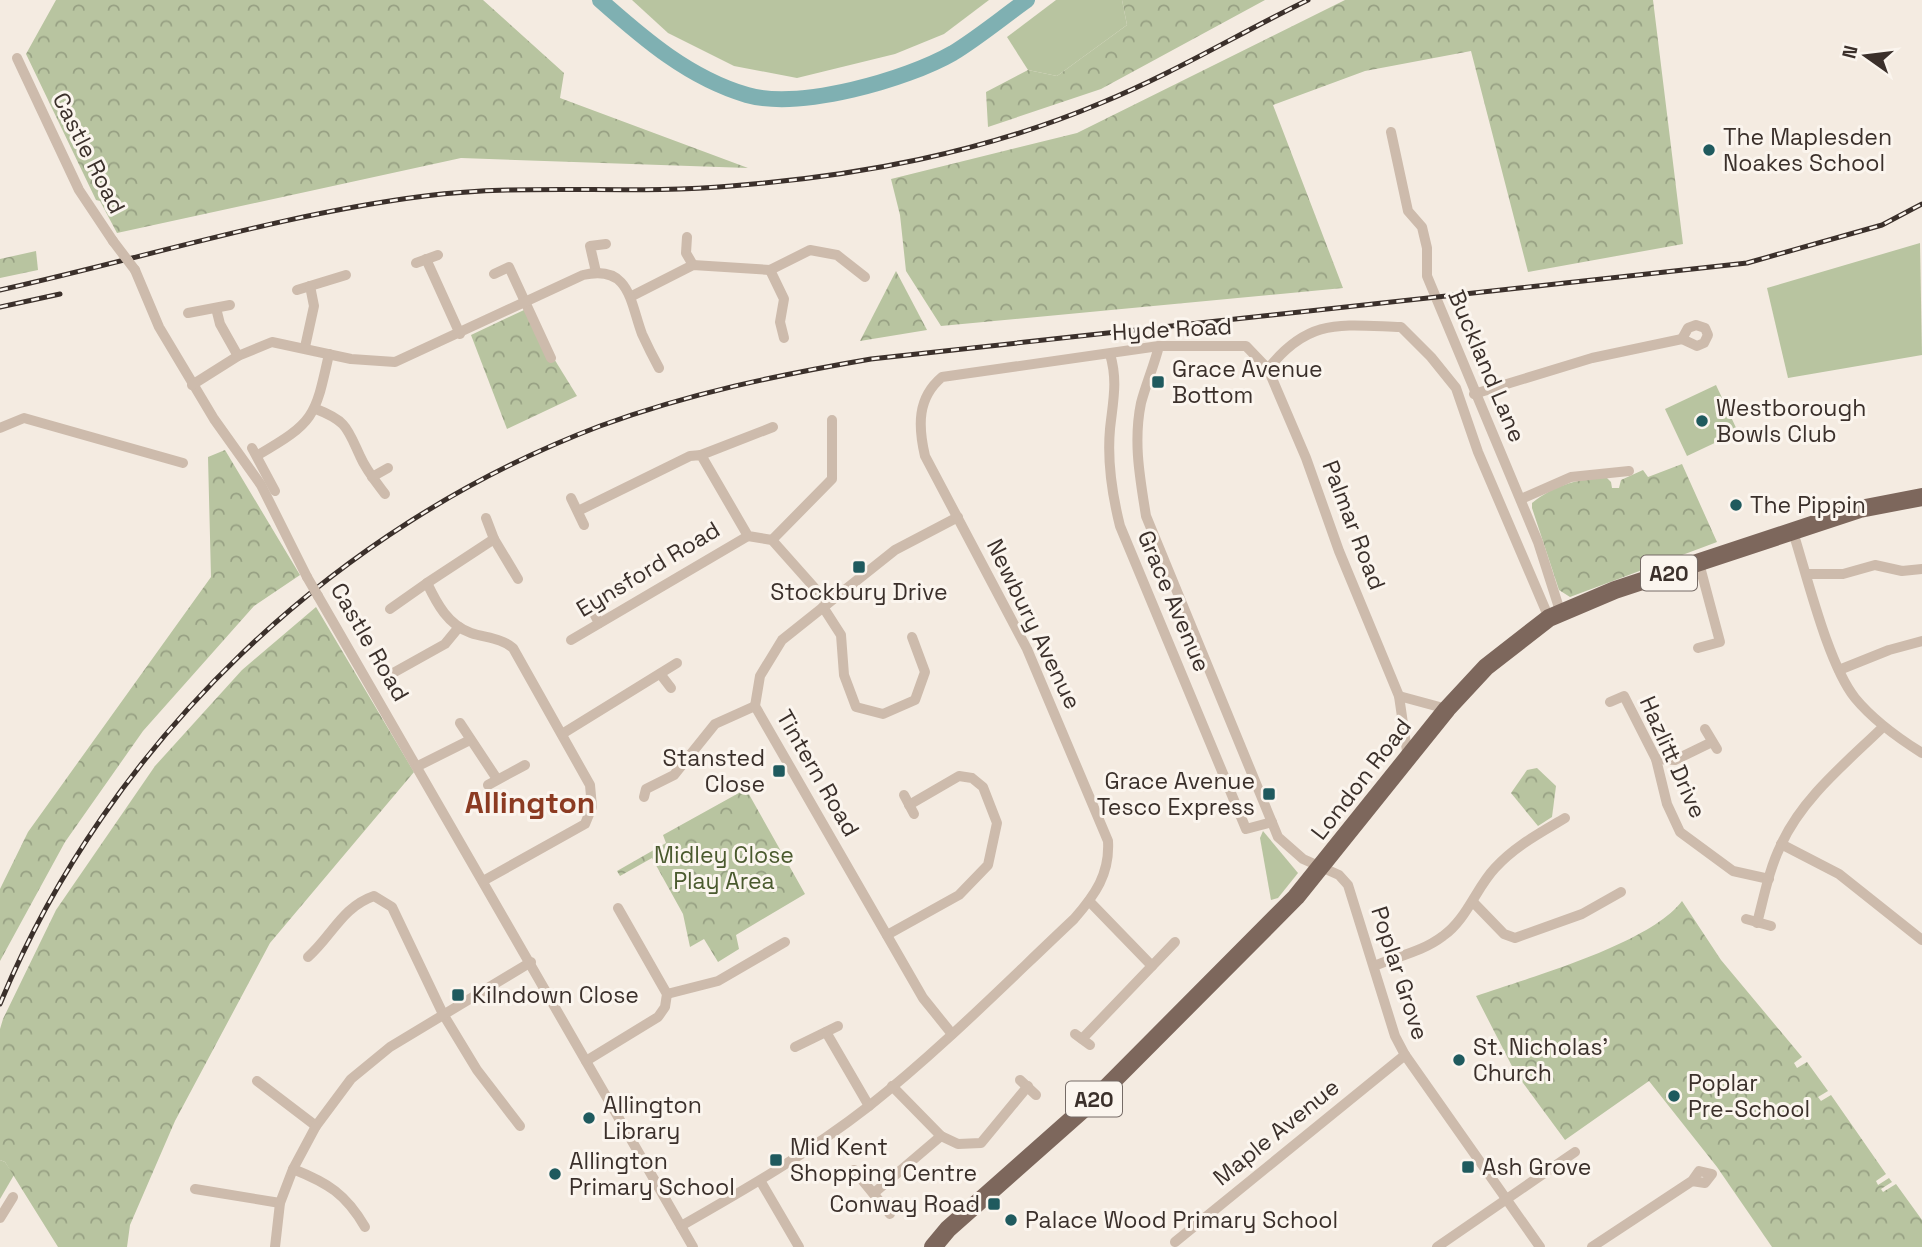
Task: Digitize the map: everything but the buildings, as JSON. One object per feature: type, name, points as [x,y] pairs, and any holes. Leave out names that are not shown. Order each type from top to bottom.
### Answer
[{"type":"main road","name":"London Road","points":[[933,1247],[948,1229],[1097,1097],[1321,869],[1447,709],[1486,667],[1555,616],[1615,590],[1860,509],[1922,497]]},
{"type":"street","name":"Castle Road","points":[[17,58],[79,190],[135,270],[159,327],[192,385],[261,485],[318,596],[693,1247]]},
{"type":"street","name":"Buckland Lane","points":[[1391,132],[1408,211],[1422,227],[1427,248],[1427,276],[1474,394],[1521,499],[1555,616]]},
{"type":"street","points":[[688,237],[685,253],[693,265]]},
{"type":"street","points":[[596,272],[590,246],[606,244]]},
{"type":"street","points":[[632,296],[693,265],[770,270],[810,250],[837,255],[866,277]]},
{"type":"street","points":[[438,255],[421,261],[460,334]]},
{"type":"street","points":[[852,266],[860,255]]},
{"type":"street","points":[[494,274],[509,267],[551,358]]},
{"type":"street","points":[[770,270],[784,299],[780,322],[784,338]]},
{"type":"street","points":[[192,385],[238,356],[259,345],[272,342],[375,363],[396,362],[583,275],[596,272],[615,276],[632,296],[642,332],[660,369]]},
{"type":"street","points":[[297,289],[346,275]]},
{"type":"street","points":[[305,347],[314,306],[310,286]]},
{"type":"street","points":[[188,313],[229,305]]},
{"type":"street","points":[[216,308],[220,324],[238,356]]},
{"type":"street","name":"Buckland Lane","points":[[1268,369],[1285,347],[1326,325],[1401,327],[1431,357],[1456,388],[1478,452],[1555,616]]},
{"type":"street","points":[[1474,394],[1592,358],[1682,339]]},
{"type":"street","name":"Hyde Road","points":[[948,375],[1159,346],[1246,346],[1268,369]]},
{"type":"street","name":"Grace Avenue","points":[[1159,346],[1142,402],[1138,433],[1137,462],[1146,516],[1272,822],[1286,848],[1321,869]]},
{"type":"street","points":[[275,491],[255,452],[299,431],[316,409],[329,354]]},
{"type":"street","name":"Grace Avenue","points":[[1110,354],[1116,392],[1110,428],[1112,496],[1120,526],[1246,829],[1272,822]]},
{"type":"street","name":"Palmar Road","points":[[1268,369],[1399,696],[1408,758]]},
{"type":"street","name":"Newbury Avenue","points":[[681,1226],[761,1182],[869,1106],[952,1034],[1089,901],[1105,873],[1108,841],[1027,649],[925,456],[920,426],[923,401],[929,388],[948,375]]},
{"type":"street","points":[[316,409],[342,421],[372,477],[385,494]]},
{"type":"street","points":[[0,428],[24,418],[183,463]]},
{"type":"street","points":[[772,540],[832,479],[829,435],[832,420]]},
{"type":"street","points":[[578,511],[690,457],[773,428]]},
{"type":"street","points":[[701,455],[748,536],[772,540],[825,605],[841,635],[844,675],[856,707],[883,714],[915,700],[925,671],[912,637]]},
{"type":"street","points":[[372,477],[388,468]]},
{"type":"street","points":[[1521,499],[1571,477],[1629,471]]},
{"type":"street","points":[[1616,472],[1616,486]]},
{"type":"street","points":[[571,498],[583,525]]},
{"type":"street","name":"Tintern Road","points":[[952,1034],[923,998],[755,706],[760,676],[782,640],[895,550],[958,517]]},
{"type":"street","points":[[486,518],[494,539],[518,579]]},
{"type":"street","points":[[1793,532],[1839,670],[1854,697],[1883,727],[1922,753]]},
{"type":"street","name":"Eynsford Road","points":[[571,640],[748,536]]},
{"type":"street","points":[[390,609],[494,539]]},
{"type":"street","points":[[1698,648],[1720,642],[1699,563]]},
{"type":"street","points":[[1807,574],[1843,574],[1875,565],[1902,571],[1922,569]]},
{"type":"street","points":[[427,583],[440,608],[459,627],[505,642],[513,648],[528,682],[562,734],[590,785],[592,807],[585,824],[483,881]]},
{"type":"street","points":[[592,610],[599,623]]},
{"type":"street","points":[[393,673],[445,644],[459,627]]},
{"type":"street","points":[[1839,670],[1889,650],[1922,641]]},
{"type":"street","points":[[562,734],[677,663]]},
{"type":"street","points":[[661,675],[671,688]]},
{"type":"street","points":[[1399,696],[1447,709]]},
{"type":"street","name":"Hazlitt Drive","points":[[1610,702],[1624,696],[1656,759],[1667,804],[1680,832],[1733,871],[1769,879]]},
{"type":"street","points":[[644,797],[646,789],[674,775],[715,724],[755,706]]},
{"type":"street","points":[[460,723],[493,782],[525,765]]},
{"type":"street","points":[[1771,926],[1751,921],[1781,844],[1802,812],[1831,777],[1883,727]]},
{"type":"street","points":[[1656,759],[1675,760],[1715,746],[1705,729]]},
{"type":"street","points":[[418,766],[470,740]]},
{"type":"street","points":[[887,934],[959,895],[988,865],[996,823],[983,787],[972,778],[959,776],[909,805]]},
{"type":"street","points":[[1374,966],[1419,952],[1446,934],[1473,902],[1493,870],[1518,846],[1565,818]]},
{"type":"street","points":[[1781,844],[1839,874],[1922,940]]},
{"type":"street","name":"Poplar Grove","points":[[1321,869],[1339,875],[1348,885],[1395,1035],[1405,1055],[1540,1247]]},
{"type":"street","points":[[1473,902],[1504,934],[1515,938],[1582,914],[1622,892]]},
{"type":"street","points":[[308,957],[346,911],[374,896],[392,907],[443,1014],[477,1070],[520,1126]]},
{"type":"street","points":[[1089,901],[1152,966]]},
{"type":"street","points":[[586,1061],[658,1017],[665,1007],[667,994],[618,908]]},
{"type":"street","points":[[667,994],[719,981],[785,942]]},
{"type":"street","points":[[1082,1039],[1175,942]]},
{"type":"street","points":[[275,1247],[280,1203],[293,1169],[316,1126],[351,1079],[390,1046],[531,962]]},
{"type":"street","points":[[795,1047],[838,1026]]},
{"type":"street","points":[[826,1032],[869,1106]]},
{"type":"street","name":"Maple Avenue","points":[[1175,1242],[1405,1055]]},
{"type":"street","points":[[257,1081],[316,1126]]},
{"type":"street","points":[[892,1086],[941,1136],[958,1144],[981,1143],[1024,1083],[1036,1095]]},
{"type":"street","points":[[874,1193],[941,1136]]},
{"type":"street","points":[[1437,1247],[1575,1152]]},
{"type":"street","points":[[293,1169],[331,1187],[350,1201],[365,1227]]},
{"type":"street","points":[[854,1170],[890,1214]]},
{"type":"street","points":[[1592,1247],[1692,1181]]},
{"type":"street","points":[[761,1182],[799,1247]]},
{"type":"street","points":[[195,1189],[280,1203]]},
{"type":"street","points":[[0,1218],[13,1197]]},
{"type":"green space","points":[[56,0],[483,0],[564,73],[560,98],[748,168],[461,158],[117,233],[100,201],[96,200],[26,54]]},
{"type":"green space","points":[[632,0],[989,0],[944,34],[895,54],[797,78],[734,66],[668,33]]},
{"type":"green space","points":[[1056,0],[1122,0],[1127,25],[1057,76],[1028,70],[1007,37]]},
{"type":"green space","points":[[1122,0],[1265,0],[1101,89],[988,127],[986,92],[1028,70],[1057,76],[1127,25]]},
{"type":"green space","name":"The Maplesden Noakes School","points":[[1345,0],[1653,0],[1683,244],[1528,272],[1471,51],[1365,71],[1273,105],[1343,288],[941,326],[906,271],[900,215],[891,179],[1077,133]]},
{"type":"green space","points":[[1920,243],[1922,355],[1788,378],[1767,288]]},
{"type":"green space","points":[[36,251],[38,270],[0,278],[0,259]]},
{"type":"green space","points":[[896,271],[927,330],[860,341]]},
{"type":"green space","points":[[524,310],[577,396],[507,429],[471,335]]},
{"type":"green space","name":"Westborough Bowls Club","points":[[1716,385],[1738,432],[1687,456],[1665,409]]},
{"type":"green space","points":[[225,450],[300,575],[254,606],[143,731],[65,842],[0,961],[0,889],[28,832],[211,577],[208,457]]},
{"type":"green space","points":[[1682,464],[1717,542],[1570,597],[1559,590],[1532,503],[1557,488],[1575,482],[1606,477],[1612,488],[1619,488],[1621,480],[1643,470],[1648,477]]},
{"type":"green space","points":[[316,607],[414,772],[270,943],[175,1121],[130,1225],[127,1247],[58,1247],[5,1162],[0,1160],[0,1029],[3,1019],[56,910],[155,766],[242,670]]},
{"type":"green space","points":[[1537,768],[1556,786],[1552,817],[1538,826],[1511,793],[1527,770]]},
{"type":"green space","name":"Midley Close Play Area","points":[[746,789],[805,894],[736,935],[739,949],[718,962],[704,939],[690,947],[683,914],[652,858],[620,876],[617,871],[666,843],[663,835]]},
{"type":"green space","points":[[1263,831],[1298,873],[1278,898],[1271,900],[1260,838]]},
{"type":"green space","points":[[1682,901],[1721,960],[1802,1057],[1794,1063],[1797,1068],[1807,1062],[1828,1091],[1818,1097],[1821,1101],[1831,1095],[1886,1174],[1876,1181],[1878,1185],[1889,1178],[1892,1182],[1881,1189],[1883,1192],[1896,1184],[1922,1220],[1922,1247],[1772,1247],[1717,1167],[1649,1081],[1565,1140],[1515,1072],[1476,996],[1616,945],[1666,917]]},
{"type":"green space","points":[[0,1160],[5,1162],[14,1175],[0,1199]]},
{"type":"waterway","points":[[600,0],[633,29],[687,68],[726,88],[769,99],[795,99],[852,90],[908,73],[953,53],[1027,0]]},
{"type":"railway","points":[[0,290],[265,225],[425,196],[501,190],[654,190],[731,186],[826,176],[919,160],[1011,136],[1101,103],[1179,67],[1308,0]]},
{"type":"railway","points":[[0,1004],[46,908],[102,817],[167,732],[241,654],[322,584],[410,522],[503,469],[600,426],[734,386],[871,359],[1747,263],[1882,225],[1922,204]]},
{"type":"railway","points":[[0,307],[60,294]]},
{"type":"place","name":"The Maplesden Noakes School","points":[[1709,150]]},
{"type":"place","name":"Grace Avenue Bottom","points":[[1158,382]]},
{"type":"place","name":"Westborough Bowls Club","points":[[1702,421]]},
{"type":"place","name":"The Pippin","points":[[1736,505]]},
{"type":"place","name":"Stockbury Drive","points":[[859,567]]},
{"type":"place","name":"Stansted Close","points":[[779,771]]},
{"type":"place","name":"Grace Avenue Tesco Express","points":[[1269,794]]},
{"type":"place","name":"Kilndown Close","points":[[458,995]]},
{"type":"place","name":"St. Nicholas' Church","points":[[1459,1060]]},
{"type":"place","name":"Poplar Pre-School","points":[[1674,1096]]},
{"type":"place","name":"Allington Library","points":[[589,1118]]},
{"type":"place","name":"Mid Kent Shopping Centre","points":[[776,1160]]},
{"type":"place","name":"Ash Grove","points":[[1468,1167]]},
{"type":"place","name":"Allington Primary School","points":[[555,1174]]},
{"type":"place","name":"Conway Road","points":[[994,1204]]},
{"type":"place","name":"Palace Wood Primary School","points":[[1011,1220]]},
{"type":"district","name":"Allington","points":[[530,802]]}]
